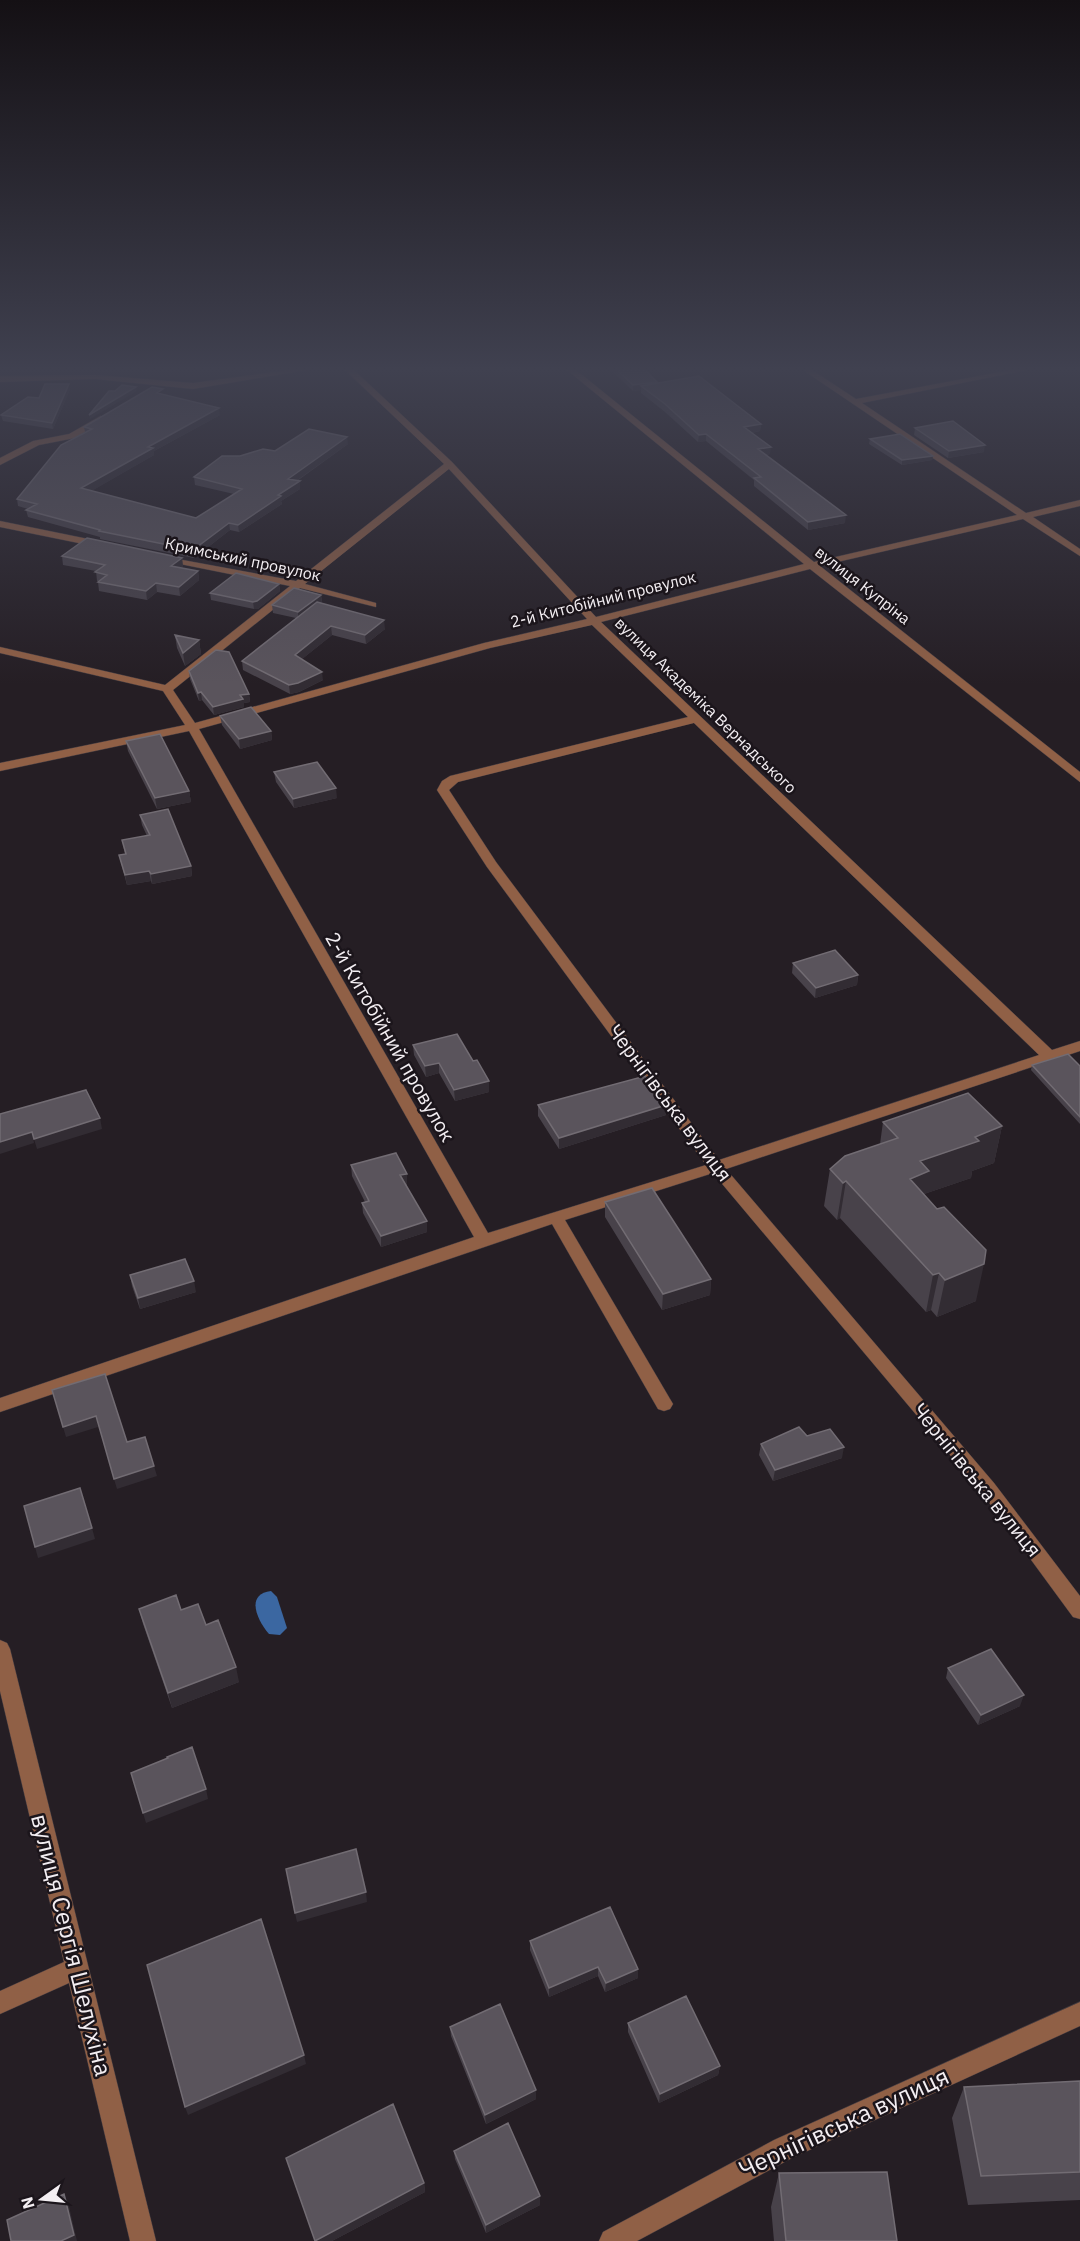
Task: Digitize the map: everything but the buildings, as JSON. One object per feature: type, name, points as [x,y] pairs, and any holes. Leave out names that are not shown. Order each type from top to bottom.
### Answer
[{"type":"street","points":[[167,689],[436,475]]},
{"type":"street","name":"вулиця Академіка Вернадського","points":[[459,475],[594,621],[1049,1056]]},
{"type":"street","name":"вулиця Купріна","points":[[700,475],[1080,778]]},
{"type":"street","points":[[964,475],[1080,552]]},
{"type":"street","name":"2-й Китобійний провулок","points":[[0,767],[192,727],[488,645],[1080,503]]},
{"type":"street","points":[[0,524],[116,548]]},
{"type":"street","name":"Кримський провулок","points":[[150,555],[299,585],[372,605]]},
{"type":"street","points":[[0,650],[167,689],[192,727]]},
{"type":"street","name":"Чернігівська вулиця","points":[[696,719],[454,779],[446,784],[443,790],[491,864],[716,1167],[988,1488],[1080,1611]]},
{"type":"street","name":"2-й Китобійний провулок","points":[[192,727],[484,1240]]},
{"type":"street","points":[[0,1405],[484,1240],[716,1167],[1080,1046]]},
{"type":"street","points":[[556,1218],[664,1404]]},
{"type":"street","name":"вулиця Сергія Шелухіна","points":[[1,1655],[143,2241]]},
{"type":"street","points":[[0,2003],[77,1968]]},
{"type":"street","name":"Чернігівська вулиця","points":[[612,2241],[783,2149],[1080,2014]]},
{"type":"water","points":[[271,1591],[277,1597],[287,1628],[280,1635],[269,1634],[256,1608],[258,1597]]}]
